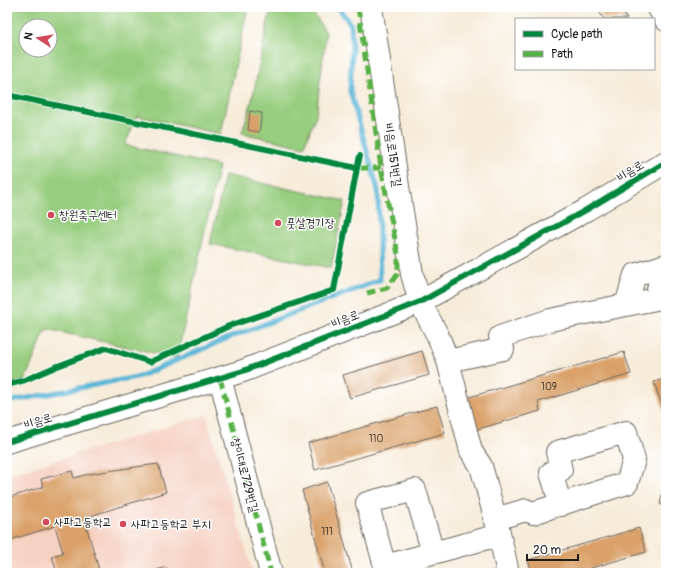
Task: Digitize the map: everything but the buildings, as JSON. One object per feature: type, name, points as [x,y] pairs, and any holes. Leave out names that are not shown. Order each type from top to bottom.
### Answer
[{"type":"street","name":"비음로151번길","points":[[372,7],[396,180],[412,274],[420,302],[438,336],[448,362],[470,451],[480,466],[508,573]]},
{"type":"street","points":[[658,7],[666,20]]},
{"type":"street","name":"비음로","points":[[7,442],[243,371],[420,302],[586,210],[666,162]]},
{"type":"street","points":[[448,362],[503,349],[500,337],[550,320],[626,305]]},
{"type":"street","name":"창이대로729번길","points":[[220,378],[271,573]]},
{"type":"street","points":[[433,553],[497,527],[526,510],[533,514],[561,505]]},
{"type":"shaded area","name":"사파고등학교 부지","points":[[206,415],[253,573],[7,573],[7,475]]},
{"type":"green space","points":[[7,7],[248,7],[221,134],[137,116],[125,145],[219,166],[177,358],[46,329],[25,380],[7,385]]},
{"type":"green space","points":[[271,7],[310,7],[326,33],[316,115],[304,147],[242,133],[252,100]]},
{"type":"green space","name":"풋살경기장","points":[[225,175],[345,201],[331,268],[210,244]]},
{"type":"waterway","points":[[7,402],[143,375],[228,338],[380,280],[378,190],[350,91],[352,49],[351,25],[338,7]]},
{"type":"marked path","points":[[358,7],[381,168],[398,254],[398,273],[387,288],[367,293]]},
{"type":"marked path","points":[[358,168],[381,168]]},
{"type":"marked path","points":[[220,378],[271,573]]},
{"type":"cycle path","points":[[7,95],[357,168],[360,156]]},
{"type":"cycle path","points":[[7,442],[243,371],[420,302],[586,210],[666,162]]},
{"type":"cycle path","points":[[7,385],[25,380],[106,348],[150,362],[229,326],[334,290],[357,168]]},
{"type":"place","name":"창원축구센터","points":[[51,215]]},
{"type":"place","name":"풋살경기장","points":[[278,223]]},
{"type":"place","name":"사파고등학교","points":[[46,522]]},
{"type":"place","name":"사파고등학교 부지","points":[[123,524]]}]
